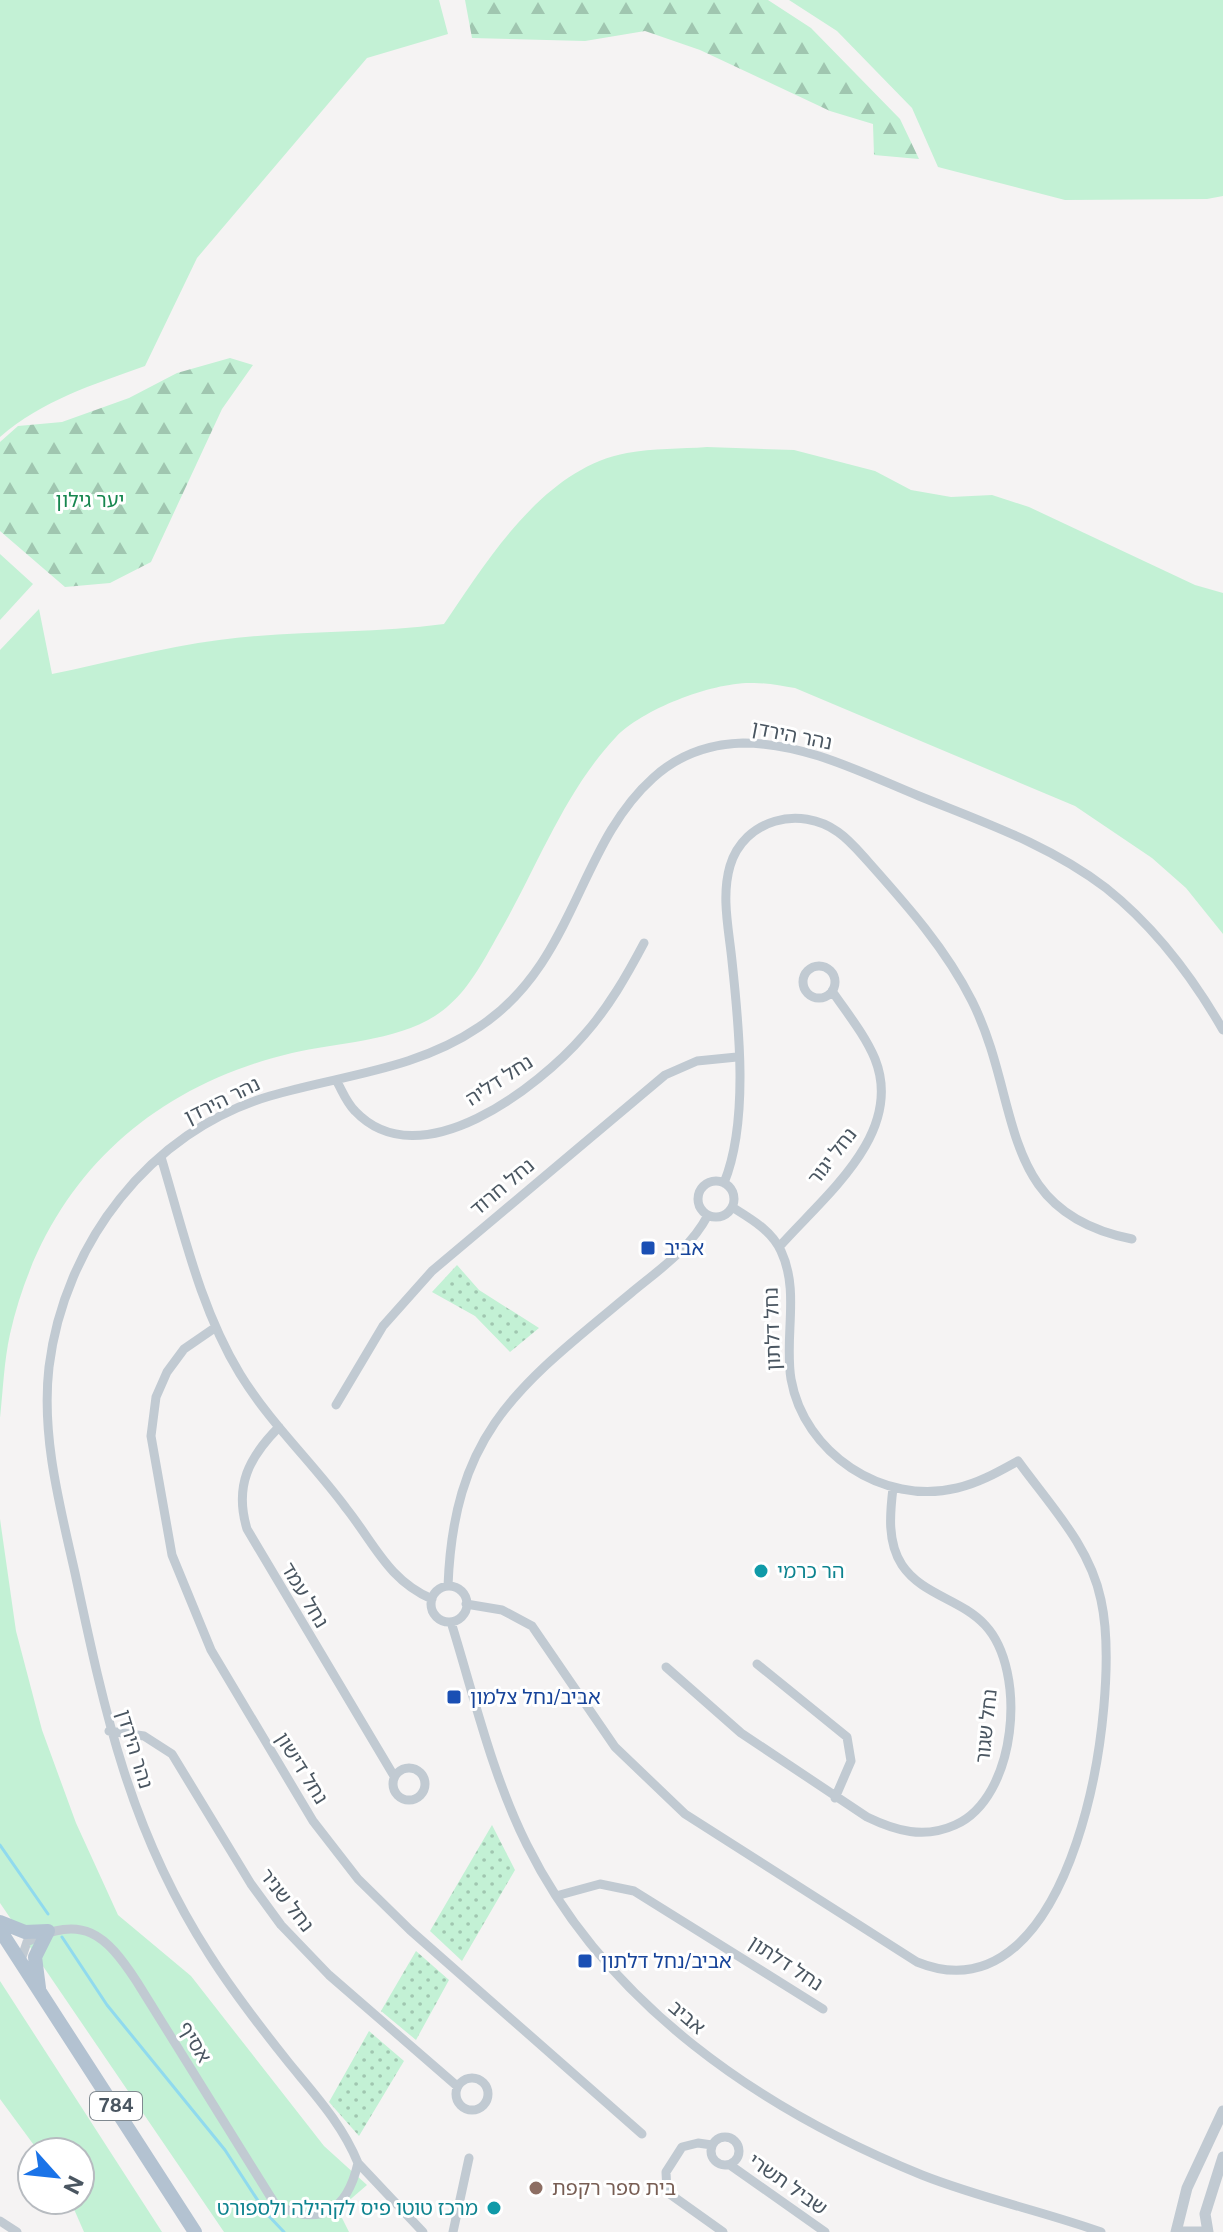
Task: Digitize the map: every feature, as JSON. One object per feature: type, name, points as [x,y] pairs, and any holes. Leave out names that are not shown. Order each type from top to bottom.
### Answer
[{"type":"main road","points":[[0,1922],[25,1932],[48,1931],[35,1957],[40,1992]]},
{"type":"main road","name":"784","points":[[0,1930],[195,2232]]},
{"type":"street","name":"נהר הירדן","points":[[423,2232],[358,2163],[345,2131],[252,2016],[193,1929],[147,1839],[109,1731],[58,1498],[48,1431],[49,1369],[60,1312],[79,1261],[106,1216],[138,1177],[217,1118],[246,1105],[428,1054],[481,1026],[505,1008],[547,958],[619,820],[634,798],[660,772],[691,753],[741,743],[802,751],[837,762],[1049,851],[1104,887],[1149,928],[1186,971],[1223,1030]]},
{"type":"street","points":[[724,1183],[736,1135],[737,1057],[726,887],[730,864],[752,831],[768,822],[803,818],[821,823],[852,844],[920,921],[950,962],[985,1031],[1018,1142],[1040,1191],[1066,1216],[1084,1226],[1132,1239]]},
{"type":"street","name":"נחל דליה","points":[[336,1080],[356,1112],[384,1130],[415,1135],[451,1129],[504,1102],[568,1052],[602,1012],[644,943]]},
{"type":"street","name":"נחל יגור","points":[[779,1247],[861,1153],[881,1110],[881,1083],[874,1057],[832,991]]},
{"type":"street","name":"נחל חרוד","points":[[336,1405],[392,1314],[452,1251],[665,1075],[697,1061],[737,1057]]},
{"type":"street","points":[[161,1157],[216,1327],[240,1374],[279,1427],[346,1507],[391,1572],[412,1590],[432,1599]]},
{"type":"street","points":[[710,1182],[724,1183],[732,1193],[732,1207],[721,1216],[708,1215],[699,1204],[700,1191],[710,1182]]},
{"type":"street","name":"נחל דלתון","points":[[466,1604],[502,1610],[532,1626],[615,1747],[666,1799],[705,1828],[814,1893],[917,1962],[948,1972],[978,1969],[1005,1956],[1028,1935],[1071,1858],[1092,1784],[1106,1666],[1102,1603],[1089,1562],[1018,1461],[987,1479],[955,1489],[923,1492],[893,1488],[864,1477],[839,1460],[817,1438],[801,1411],[791,1380],[790,1283],[779,1247],[759,1224],[732,1207]]},
{"type":"street","points":[[448,1586],[454,1519],[462,1488],[489,1428],[533,1374],[687,1247],[708,1215]]},
{"type":"street","name":"נחל דישון","points":[[216,1327],[184,1349],[167,1372],[156,1397],[151,1436],[172,1555],[211,1650],[313,1821],[358,1879],[410,1930],[642,2134]]},
{"type":"street","name":"נחל עמד","points":[[279,1427],[259,1448],[243,1478],[241,1502],[247,1529],[394,1776]]},
{"type":"street","name":"נחל שגור","points":[[666,1667],[741,1733],[835,1798],[889,1827],[909,1832],[944,1830],[966,1819],[984,1802],[999,1774],[1005,1753],[1010,1690],[1004,1655],[993,1634],[975,1615],[921,1584],[903,1566],[891,1532],[893,1488]]},
{"type":"street","points":[[448,1586],[461,1592],[466,1604],[463,1615],[451,1622],[436,1617],[432,1599],[436,1591],[448,1586]]},
{"type":"street","name":"אביב","points":[[451,1622],[511,1811],[556,1896],[592,1946],[645,2004],[693,2046],[733,2074],[817,2123],[901,2166],[1099,2232]]},
{"type":"street","points":[[757,1664],[847,1737],[851,1761],[835,1798]]},
{"type":"street","name":"נחל שניר","points":[[109,1731],[144,1736],[172,1754],[255,1891],[281,1925],[329,1975],[457,2086]]},
{"type":"street","name":"נחל דלתון","points":[[556,1896],[600,1884],[634,1891],[823,2009]]},
{"type":"street","name":"אסיף","points":[[48,1931],[61,1927],[86,1929],[97,1935],[123,1961],[275,2204],[310,2216],[334,2208],[354,2184],[358,2163]]},
{"type":"street","points":[[21,1965],[27,1942],[48,1931]]},
{"type":"street","points":[[1176,2232],[1187,2188],[1223,2111]]},
{"type":"street","points":[[712,2145],[713,2159],[720,2165],[730,2165],[739,2155],[736,2142],[723,2137],[712,2145],[698,2143],[682,2147],[666,2172],[667,2192],[723,2232]]},
{"type":"street","points":[[1182,2232],[1206,2232],[1205,2214],[1223,2157]]},
{"type":"street","points":[[453,2232],[469,2158]]},
{"type":"street","name":"שביל תשרי","points":[[730,2165],[825,2232]]},
{"type":"street","points":[[1,2226],[17,2232]]},
{"type":"green space","points":[[0,0],[439,0],[448,34],[367,58],[197,258],[145,366],[51,403],[0,437]]},
{"type":"green space","points":[[465,0],[768,0],[811,28],[900,119],[919,159],[874,155],[873,124],[830,111],[700,50],[645,31],[585,41],[472,38]]},
{"type":"green space","points":[[789,0],[1223,0],[1223,196],[1207,199],[1065,200],[938,167],[912,108],[837,31]]},
{"type":"green space","name":"יער גילון","points":[[230,358],[253,365],[222,409],[151,562],[110,583],[65,587],[0,531],[0,442],[18,426],[62,422],[129,398],[177,373]]},
{"type":"green space","points":[[707,447],[794,450],[875,471],[911,490],[951,497],[992,495],[1029,507],[1195,585],[1223,593],[1223,934],[1186,888],[1152,858],[1075,806],[795,688],[738,684],[680,699],[643,716],[616,737],[598,758],[553,829],[484,960],[471,981],[447,1007],[413,1027],[393,1034],[292,1053],[239,1069],[191,1091],[147,1118],[109,1151],[75,1189],[48,1232],[26,1281],[8,1344],[0,1418],[0,650],[39,609],[52,674],[219,640],[444,624],[499,545],[544,497],[570,477],[597,462],[627,453]]},
{"type":"green space","points":[[0,554],[33,584],[0,620]]},
{"type":"green space","points":[[457,1265],[479,1290],[539,1328],[510,1352],[475,1316],[432,1292]]},
{"type":"green space","points":[[0,1519],[16,1631],[42,1730],[76,1823],[118,1915],[191,1976],[324,2146],[367,2185],[338,2210],[349,2232],[224,2232],[0,1903]]},
{"type":"green space","points":[[492,1825],[515,1870],[462,1961],[430,1931]]},
{"type":"green space","points":[[416,1951],[449,1980],[416,2040],[381,2011]]},
{"type":"green space","points":[[0,1981],[162,2232],[84,2232],[77,2216],[96,2216],[96,2136],[27,2136],[0,2099]]},
{"type":"green space","points":[[369,2031],[404,2061],[359,2136],[329,2102]]},
{"type":"waterway","points":[[0,1845],[48,1914]]},
{"type":"waterway","points":[[62,1937],[107,2005],[225,2150],[266,2213],[284,2232]]},
{"type":"place","name":"אביב","points":[[648,1248]]},
{"type":"place","name":"הר כרמי","points":[[761,1571]]},
{"type":"place","name":"אביב/נחל צלמון","points":[[454,1697]]},
{"type":"place","name":"אביב/נחל דלתון","points":[[585,1961]]},
{"type":"place","name":"בית ספר רקפת","points":[[536,2188]]},
{"type":"place","name":"מרכז טוטו פיס לקהילה ולספורט","points":[[494,2208]]}]
